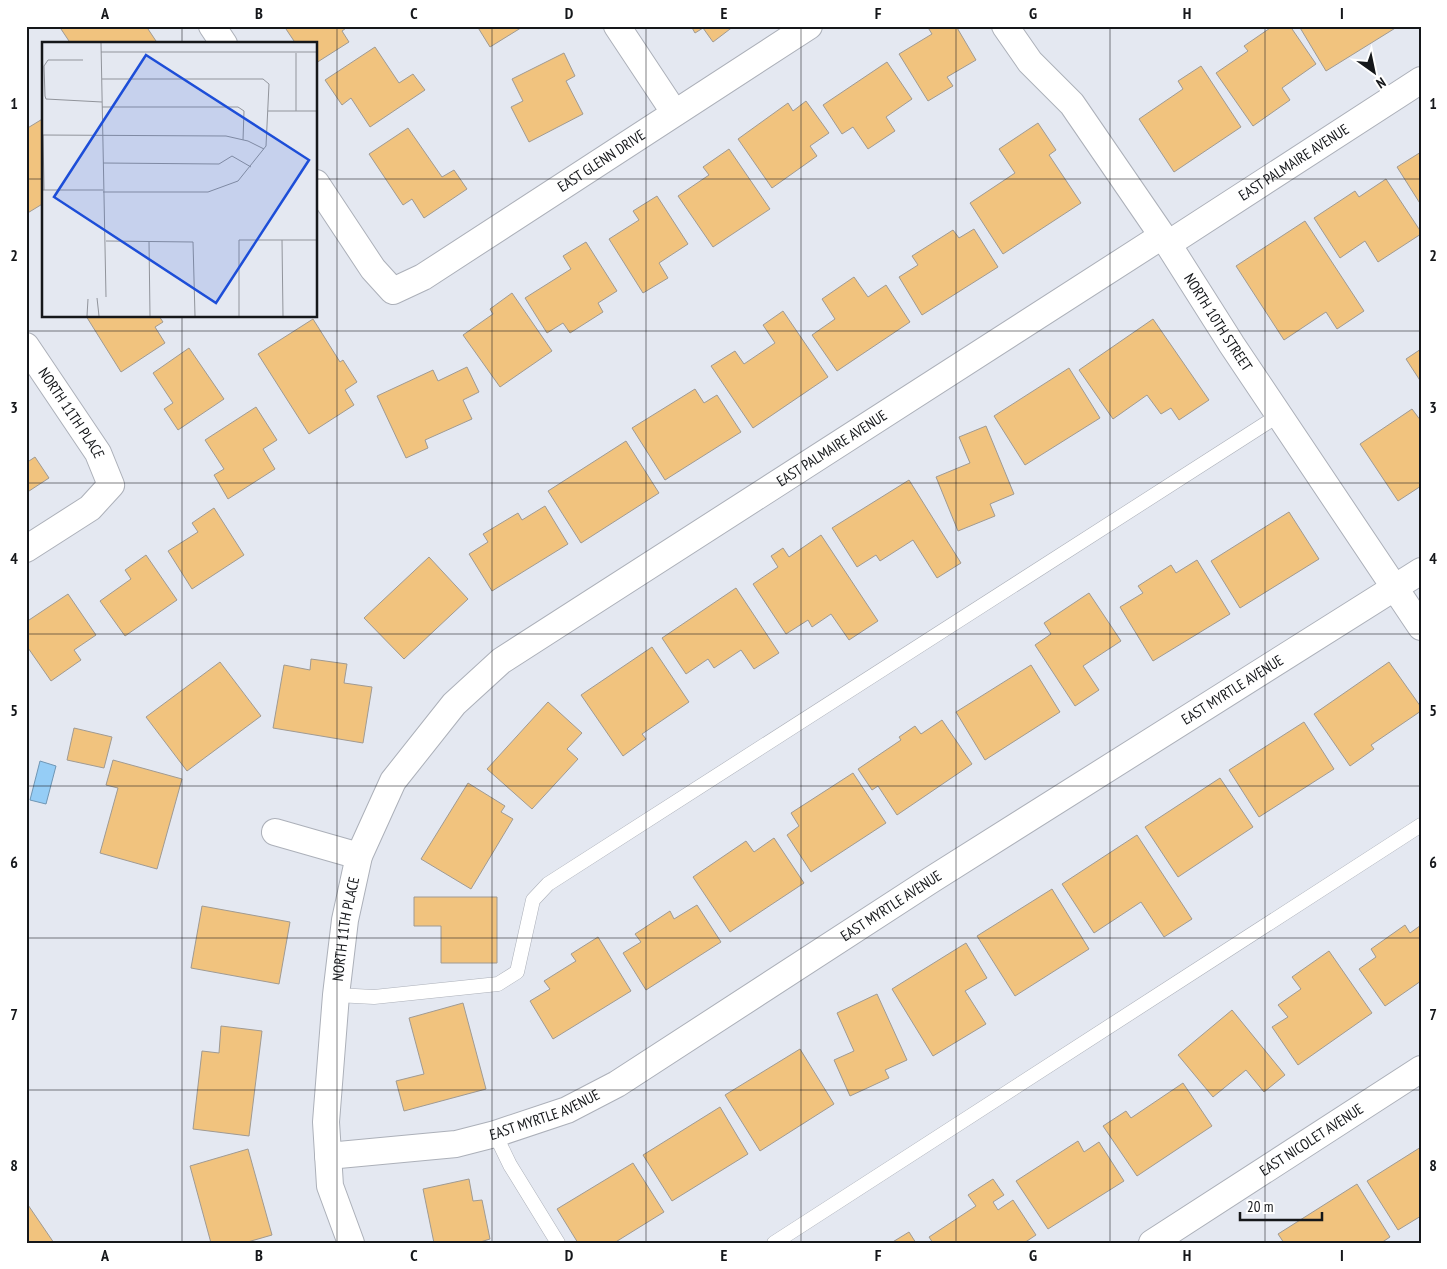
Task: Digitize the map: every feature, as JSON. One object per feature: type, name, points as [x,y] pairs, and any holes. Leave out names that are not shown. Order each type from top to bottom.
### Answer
[{"type":"street","points":[[212,26],[223,42]]},
{"type":"street","points":[[617,26],[674,112]]},
{"type":"street","name":"EAST GLENN DRIVE","points":[[318,186],[373,269],[393,291],[423,277],[808,26]]},
{"type":"street","name":"NORTH 10TH STREET","points":[[1005,26],[1030,62],[1072,104],[1165,240],[1421,627]]},
{"type":"street","name":"EAST PALMAIRE AVENUE","points":[[501,661],[1421,80]]},
{"type":"street","name":"NORTH 11TH PLACE","points":[[26,346],[98,453],[111,485],[90,508],[26,549]]},
{"type":"street","name":"EAST MYRTLE AVENUE","points":[[328,1156],[456,1144],[495,1134],[567,1110],[617,1084],[931,880],[1421,571]]},
{"type":"street","name":"NORTH 11TH PLACE","points":[[351,1243],[330,1186],[326,1122],[336,994],[345,920],[358,856],[393,782],[454,704],[501,661]]},
{"type":"street","points":[[275,832],[358,856]]},
{"type":"street","name":"EAST NICOLET AVENUE","points":[[1152,1243],[1421,1069]]},
{"type":"lane","points":[[336,994],[374,997],[498,984],[517,972],[533,900],[548,884],[1279,415]]},
{"type":"lane","points":[[774,1243],[1421,825]]},
{"type":"lane","points":[[495,1134],[510,1165],[558,1243]]},
{"type":"water","points":[[40,761],[56,766],[46,804],[30,800]]},
{"type":"building","points":[[59,26],[146,26],[157,42],[70,42]]},
{"type":"building","points":[[284,26],[349,26],[342,31],[349,42],[318,62],[318,42],[295,42]]},
{"type":"building","points":[[477,26],[524,26],[490,47]]},
{"type":"building","points":[[691,26],[734,26],[713,42],[703,28],[695,33]]},
{"type":"building","points":[[927,26],[956,26],[976,60],[947,77],[953,86],[928,101],[899,54],[932,34]]},
{"type":"building","points":[[1273,26],[1290,26],[1316,64],[1282,88],[1290,100],[1253,126],[1216,73],[1248,51],[1244,46]]},
{"type":"building","points":[[1299,26],[1396,26],[1397,27],[1326,71]]},
{"type":"building","points":[[375,47],[399,83],[413,74],[425,90],[370,127],[351,98],[342,105],[325,80]]},
{"type":"building","points":[[564,53],[575,76],[566,81],[583,114],[529,142],[511,107],[523,101],[512,79]]},
{"type":"building","points":[[887,62],[912,99],[886,117],[895,131],[868,149],[853,127],[842,134],[823,105]]},
{"type":"building","points":[[1201,66],[1241,127],[1174,172],[1139,119],[1183,89],[1178,81]]},
{"type":"building","points":[[806,101],[829,133],[810,146],[817,156],[772,188],[738,139],[788,103],[793,111]]},
{"type":"building","points":[[42,119],[42,204],[26,214],[26,129]]},
{"type":"building","points":[[1038,123],[1056,150],[1049,155],[1081,203],[1003,254],[970,203],[1015,173],[999,149]]},
{"type":"building","points":[[408,128],[442,177],[454,170],[467,189],[424,218],[412,199],[403,205],[369,154]]},
{"type":"building","points":[[729,149],[770,209],[713,247],[678,196],[709,175],[703,167]]},
{"type":"building","points":[[1421,152],[1421,205],[1397,167]]},
{"type":"building","points":[[1386,179],[1421,234],[1378,262],[1365,241],[1340,258],[1314,218],[1355,191],[1359,197]]},
{"type":"building","points":[[657,196],[688,244],[659,263],[668,278],[643,293],[609,239],[639,220],[633,211]]},
{"type":"building","points":[[1305,221],[1364,311],[1337,329],[1326,312],[1284,340],[1236,266]]},
{"type":"building","points":[[974,229],[998,267],[922,315],[899,277],[918,265],[912,256],[953,230],[959,238]]},
{"type":"building","points":[[586,242],[617,291],[598,303],[603,312],[570,333],[563,323],[547,333],[525,298],[571,269],[563,256]]},
{"type":"building","points":[[854,277],[868,297],[886,285],[910,322],[837,371],[812,335],[835,319],[822,299]]},
{"type":"building","points":[[512,293],[552,351],[500,387],[463,335],[493,314],[490,309]]},
{"type":"building","points":[[783,311],[828,377],[753,428],[711,366],[735,351],[744,364],[775,343],[763,325]]},
{"type":"building","points":[[87,318],[160,318],[163,322],[155,327],[165,343],[121,372]]},
{"type":"building","points":[[313,319],[340,362],[343,360],[357,382],[345,390],[354,405],[309,434],[258,354]]},
{"type":"building","points":[[1153,319],[1209,400],[1179,420],[1171,408],[1161,414],[1147,395],[1113,419],[1079,370]]},
{"type":"building","points":[[189,348],[224,399],[178,430],[164,409],[173,403],[153,373]]},
{"type":"building","points":[[1421,349],[1421,382],[1406,359]]},
{"type":"building","points":[[467,367],[479,392],[463,400],[472,419],[425,440],[428,448],[406,458],[377,396],[433,370],[438,381]]},
{"type":"building","points":[[1069,368],[1100,418],[1025,465],[994,416]]},
{"type":"building","points":[[695,389],[704,403],[717,395],[741,432],[665,480],[632,428]]},
{"type":"building","points":[[256,407],[277,440],[263,449],[275,469],[228,499],[214,475],[224,469],[205,440]]},
{"type":"building","points":[[1412,409],[1421,421],[1421,486],[1398,501],[1360,444]]},
{"type":"building","points":[[986,426],[1014,494],[990,504],[995,516],[958,531],[936,477],[970,463],[959,437]]},
{"type":"building","points":[[626,441],[659,493],[581,543],[548,491]]},
{"type":"building","points":[[35,457],[49,478],[26,493],[26,463]]},
{"type":"building","points":[[909,480],[961,563],[937,578],[913,540],[880,561],[876,555],[857,567],[832,528]]},
{"type":"building","points":[[545,506],[568,544],[492,591],[469,554],[488,542],[483,534],[518,513],[522,520]]},
{"type":"building","points":[[214,508],[244,555],[192,589],[168,551],[198,532],[192,523]]},
{"type":"building","points":[[1289,512],[1319,559],[1240,608],[1211,561]]},
{"type":"building","points":[[821,535],[878,621],[849,640],[831,614],[812,627],[808,620],[786,634],[753,584],[778,567],[771,556],[783,548],[789,557]]},
{"type":"building","points":[[146,555],[177,600],[125,636],[100,601],[131,579],[125,570]]},
{"type":"building","points":[[429,557],[468,599],[404,659],[364,618]]},
{"type":"building","points":[[1197,560],[1230,614],[1153,661],[1120,607],[1143,593],[1138,586],[1171,565],[1176,573]]},
{"type":"building","points":[[736,588],[779,653],[754,669],[741,650],[714,668],[708,659],[686,674],[662,638]]},
{"type":"building","points":[[1089,593],[1121,641],[1083,666],[1099,690],[1075,706],[1035,645],[1051,634],[1044,623]]},
{"type":"building","points":[[68,594],[96,635],[74,650],[81,660],[51,681],[26,645],[26,622]]},
{"type":"building","points":[[652,647],[689,702],[642,734],[646,739],[623,756],[581,695]]},
{"type":"building","points":[[311,659],[347,664],[344,683],[372,687],[363,743],[273,728],[284,665],[310,670]]},
{"type":"building","points":[[220,662],[261,716],[187,771],[146,717]]},
{"type":"building","points":[[1389,662],[1421,707],[1421,711],[1371,745],[1374,749],[1350,766],[1314,714]]},
{"type":"building","points":[[1031,665],[1060,712],[985,760],[956,712]]},
{"type":"building","points":[[548,702],[582,733],[567,749],[578,759],[532,809],[487,769]]},
{"type":"building","points":[[942,720],[972,764],[897,815],[878,786],[872,790],[858,769],[901,740],[899,737],[915,726],[921,734]]},
{"type":"building","points":[[1304,722],[1334,769],[1259,817],[1229,770]]},
{"type":"building","points":[[74,728],[112,737],[104,768],[67,760]]},
{"type":"building","points":[[113,760],[182,779],[157,869],[100,853],[118,788],[106,785]]},
{"type":"building","points":[[853,773],[886,823],[811,872],[787,835],[799,826],[791,813]]},
{"type":"building","points":[[1220,778],[1253,827],[1178,877],[1145,827]]},
{"type":"building","points":[[468,783],[505,806],[501,812],[513,819],[471,889],[421,859]]},
{"type":"building","points":[[1137,835],[1192,919],[1164,937],[1141,902],[1094,933],[1062,884]]},
{"type":"building","points":[[774,838],[804,883],[730,932],[693,877],[746,841],[754,852]]},
{"type":"building","points":[[1052,889],[1089,949],[1015,996],[977,936]]},
{"type":"building","points":[[414,897],[497,897],[497,963],[441,963],[441,926],[414,926]]},
{"type":"building","points":[[697,905],[721,942],[646,990],[623,953],[641,942],[635,934],[670,911],[674,919]]},
{"type":"building","points":[[202,906],[290,922],[279,984],[191,968]]},
{"type":"building","points":[[1405,925],[1410,933],[1421,925],[1421,981],[1385,1006],[1359,969],[1376,957],[1371,949]]},
{"type":"building","points":[[598,937],[631,991],[553,1039],[530,1001],[550,989],[544,981],[576,961],[571,954]]},
{"type":"building","points":[[966,943],[987,978],[965,991],[986,1024],[933,1056],[892,989]]},
{"type":"building","points":[[1329,951],[1372,1013],[1298,1065],[1272,1027],[1288,1017],[1278,1005],[1301,989],[1292,977]]},
{"type":"building","points":[[877,994],[907,1060],[885,1070],[889,1078],[850,1096],[834,1060],[854,1051],[837,1013]]},
{"type":"building","points":[[463,1003],[486,1089],[404,1111],[396,1081],[424,1074],[409,1018]]},
{"type":"building","points":[[1232,1010],[1285,1075],[1264,1092],[1246,1070],[1213,1097],[1178,1055]]},
{"type":"building","points":[[221,1026],[262,1031],[249,1136],[193,1129],[202,1051],[219,1053]]},
{"type":"building","points":[[800,1049],[834,1104],[760,1151],[725,1095]]},
{"type":"building","points":[[1183,1083],[1212,1126],[1137,1176],[1103,1126],[1126,1111],[1131,1118]]},
{"type":"building","points":[[720,1107],[748,1154],[672,1201],[643,1155]]},
{"type":"building","points":[[1078,1141],[1084,1152],[1099,1142],[1124,1181],[1048,1229],[1016,1181]]},
{"type":"building","points":[[1421,1147],[1421,1216],[1398,1230],[1367,1181]]},
{"type":"building","points":[[248,1149],[272,1235],[244,1243],[211,1243],[190,1166]]},
{"type":"building","points":[[633,1163],[664,1212],[614,1243],[578,1243],[557,1209]]},
{"type":"building","points":[[469,1179],[473,1201],[482,1200],[490,1239],[477,1243],[434,1243],[423,1189]]},
{"type":"building","points":[[993,1179],[1004,1195],[993,1202],[998,1210],[1013,1200],[1036,1235],[1024,1243],[933,1243],[929,1237],[976,1206],[968,1195]]},
{"type":"building","points":[[1357,1184],[1390,1237],[1381,1243],[1284,1243],[1278,1234]]},
{"type":"building","points":[[26,1202],[54,1243],[26,1243]]},
{"type":"building","points":[[909,1232],[916,1243],[891,1243]]}]
